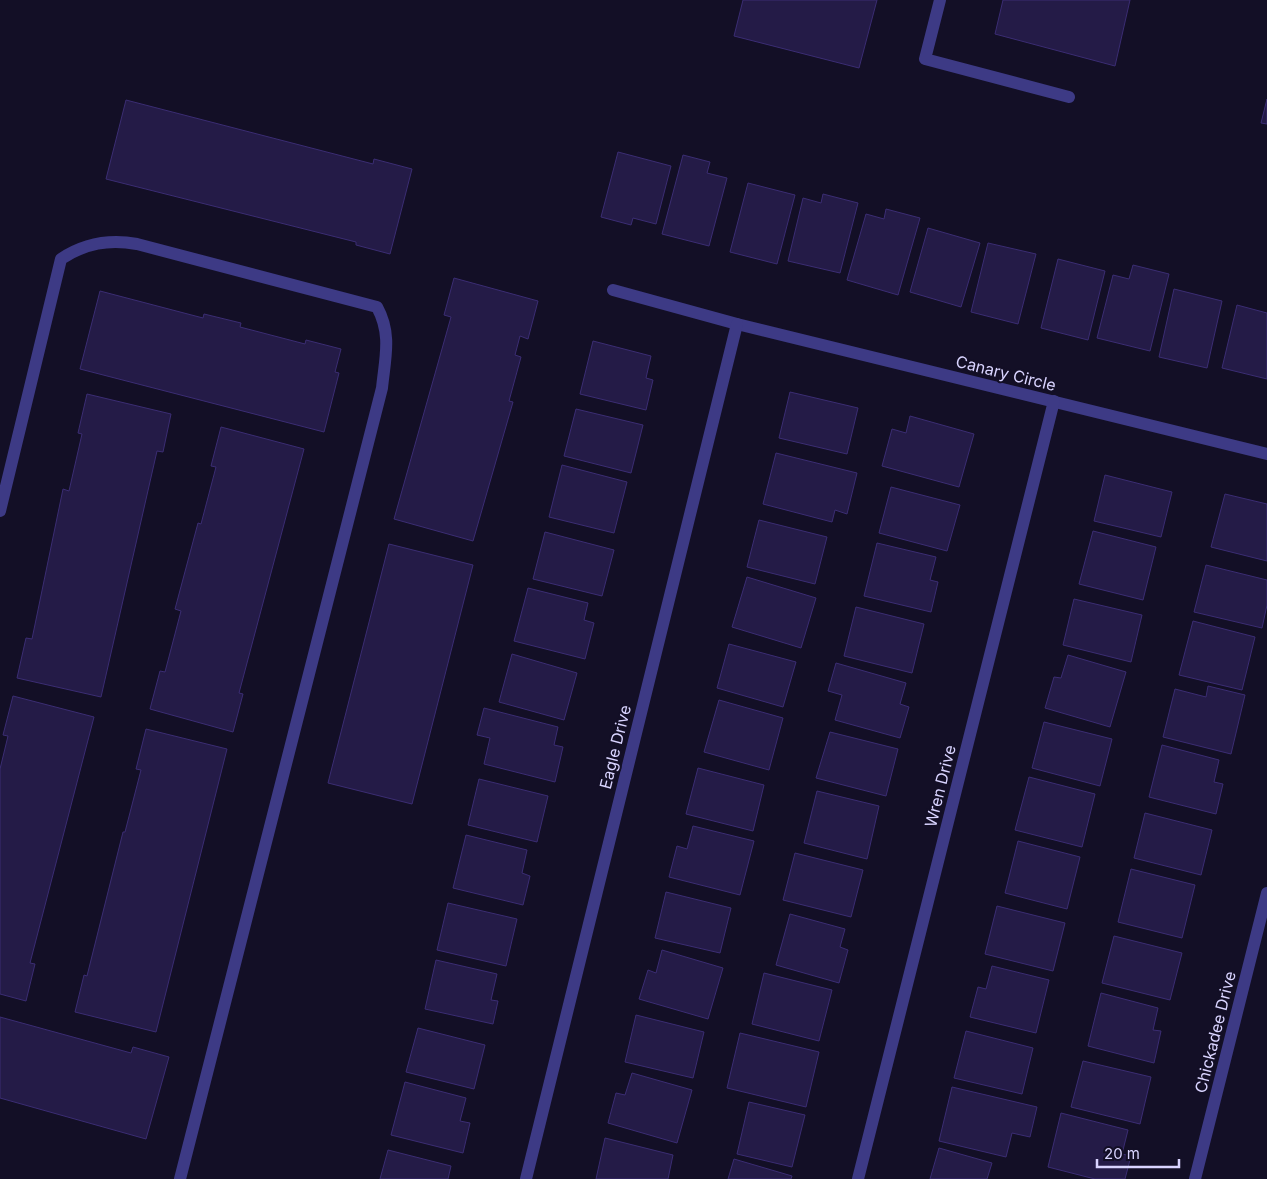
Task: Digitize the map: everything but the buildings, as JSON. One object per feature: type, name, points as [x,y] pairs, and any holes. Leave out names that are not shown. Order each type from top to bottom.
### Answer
[{"type":"street","points":[[940,0],[925,59],[1069,98]]},
{"type":"street","points":[[0,511],[62,259],[68,254],[93,243],[118,241],[137,244],[377,307],[385,321],[387,340],[382,388],[180,1179]]},
{"type":"street","name":"Canary Circle","points":[[613,290],[737,324],[1267,454]]},
{"type":"street","name":"Eagle Drive","points":[[526,1179],[737,324]]},
{"type":"street","name":"Wren Drive","points":[[858,1179],[1054,401]]},
{"type":"street","name":"Chickadee Drive","points":[[1195,1179],[1267,894]]}]
